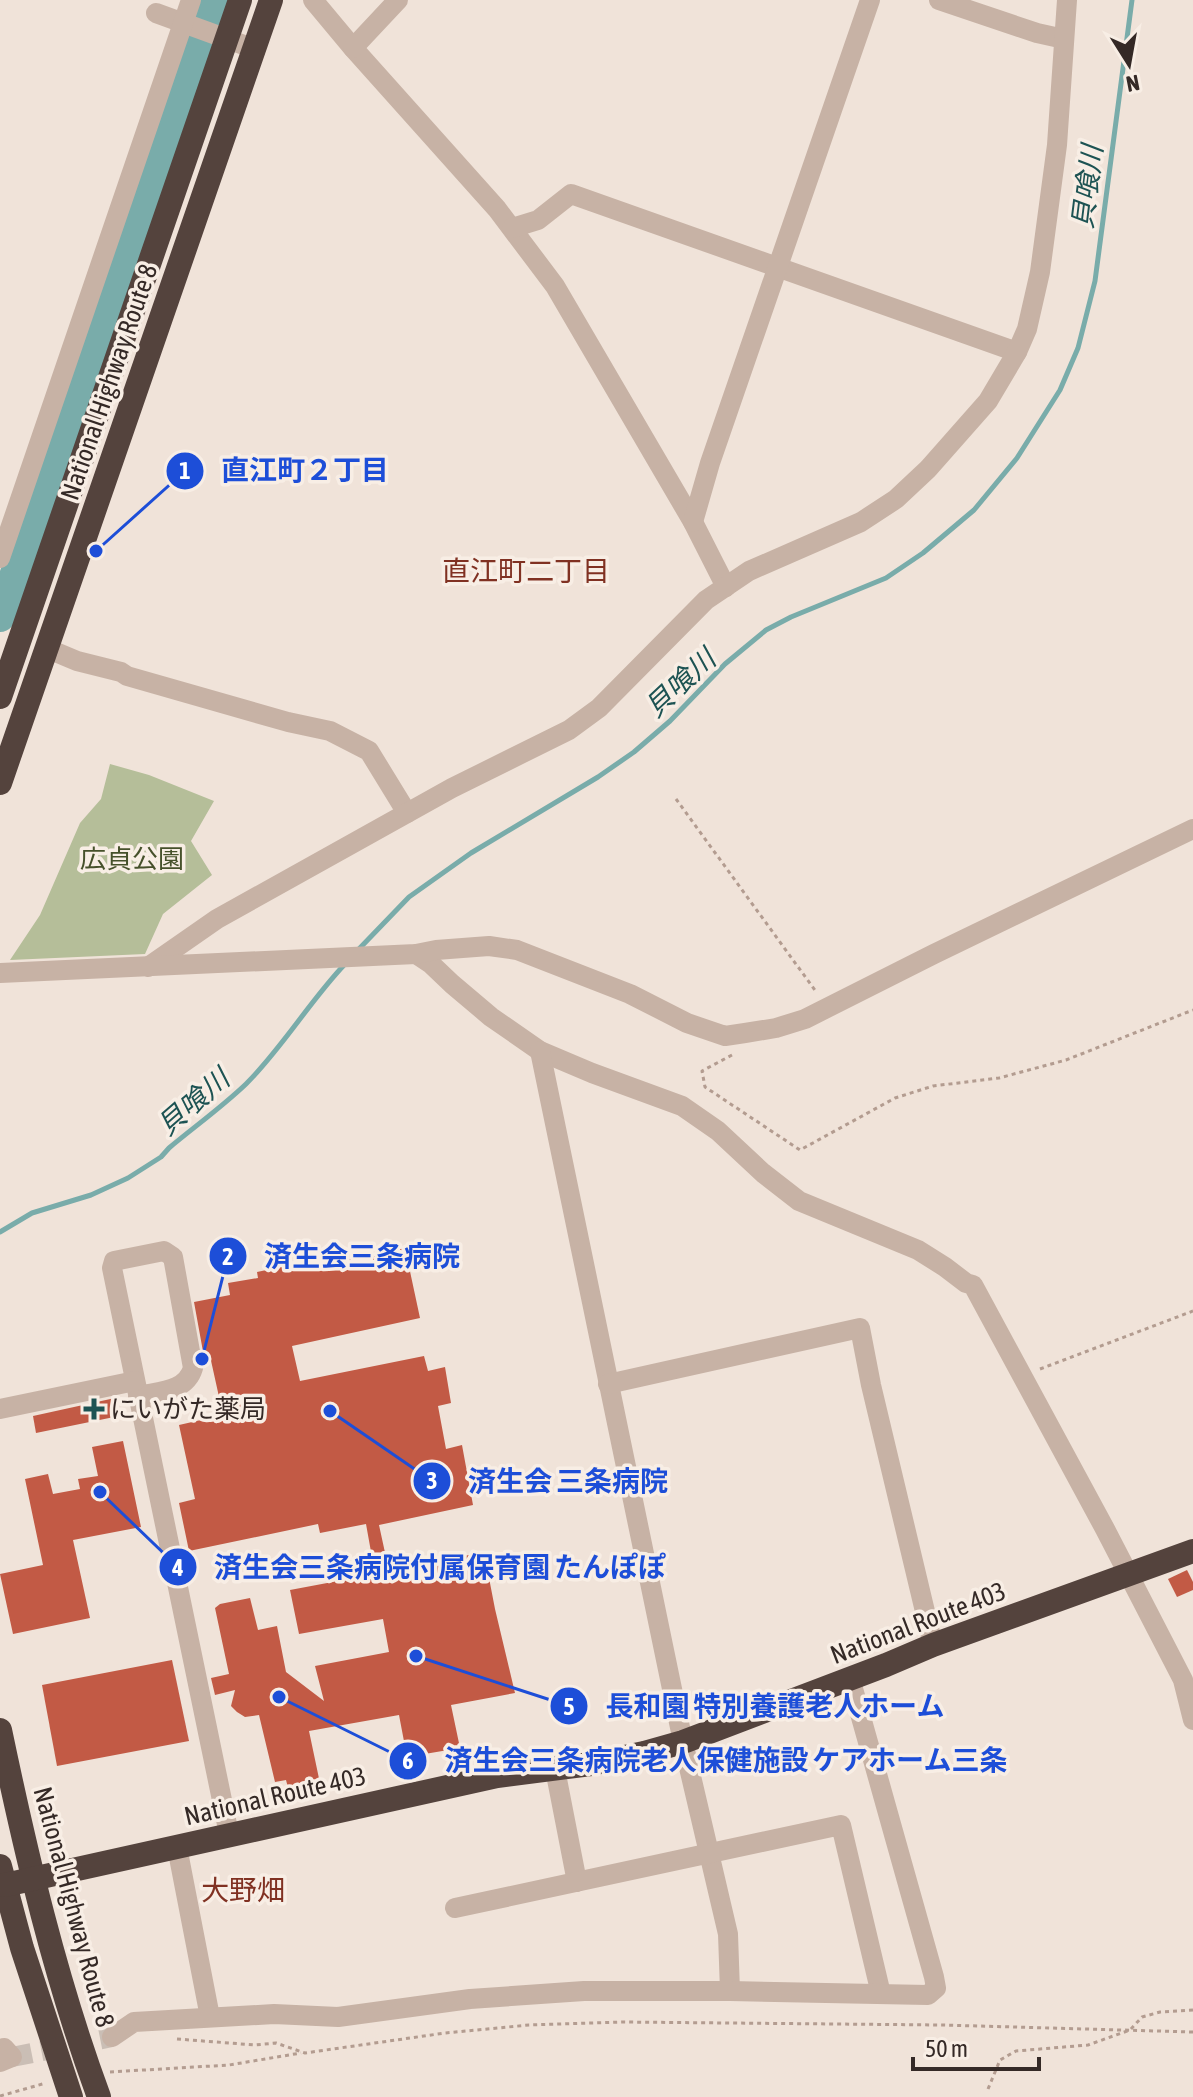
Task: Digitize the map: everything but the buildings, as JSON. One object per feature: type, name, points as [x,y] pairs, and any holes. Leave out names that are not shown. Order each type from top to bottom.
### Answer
[{"type":"highway","name":"National Highway Route 8","points":[[0,697],[240,0]]},
{"type":"highway","name":"National Highway Route 8","points":[[0,783],[271,0]]},
{"type":"highway","name":"National Route 403","points":[[2,1878],[33,1879],[497,1776],[644,1753],[683,1742],[933,1645],[1193,1551]]},
{"type":"highway","name":"National Highway Route 8","points":[[0,1730],[33,1879],[66,1999],[99,2097]]},
{"type":"highway","points":[[2,1878],[71,2097]]},
{"type":"street","points":[[0,558],[191,0]]},
{"type":"street","points":[[313,0],[512,228],[555,286],[693,522],[726,587]]},
{"type":"street","points":[[353,48],[398,0]]},
{"type":"street","points":[[693,522],[710,463],[870,0]]},
{"type":"street","points":[[939,0],[1064,39]]},
{"type":"street","points":[[148,967],[217,919],[452,788],[569,730],[599,708],[706,600],[749,571],[861,522],[896,499],[928,469],[988,401],[1027,329],[1040,272],[1057,145],[1067,0]]},
{"type":"street","points":[[156,13],[255,49]]},
{"type":"street","points":[[512,228],[538,220],[571,194],[1017,352]]},
{"type":"street","points":[[46,648],[127,676],[330,731],[369,751],[407,813]]},
{"type":"street","points":[[0,973],[413,954],[489,946],[517,950],[630,994],[687,1023],[725,1036],[776,1028],[828,1009],[934,954],[1193,829]]},
{"type":"street","points":[[413,954],[431,964],[491,1017],[540,1051],[682,1106],[718,1131],[799,1201],[918,1250],[973,1285],[1127,1575],[1188,1680],[1193,1720]]},
{"type":"street","points":[[540,1051],[683,1742],[728,1934],[730,1991]]},
{"type":"street","points":[[0,1409],[137,1389],[181,1387],[190,1378],[193,1368],[173,1257],[164,1251],[114,1261],[112,1268],[137,1389],[229,1834]]},
{"type":"street","points":[[608,1384],[860,1328],[933,1645]]},
{"type":"street","points":[[112,2037],[134,2022],[274,2014],[338,2017],[470,1999],[584,1991],[928,1995],[936,1988],[850,1678]]},
{"type":"street","points":[[555,1769],[577,1882]]},
{"type":"street","points":[[455,1908],[841,1825],[881,1994]]},
{"type":"street","points":[[177,1847],[210,2017]]},
{"type":"path","points":[[676,799],[828,1009]]},
{"type":"path","points":[[745,1033],[740,1051],[702,1071],[705,1087],[800,1150],[895,1098],[933,1086],[999,1078],[1066,1060],[1193,1010]]},
{"type":"path","points":[[1022,1376],[1193,1311]]},
{"type":"path","points":[[988,2089],[1000,2060],[1016,2051],[1088,2045],[1130,2030],[1142,2017],[1160,2012],[1193,2010]]},
{"type":"path","points":[[108,2072],[229,2065],[473,2030],[529,2025],[622,2022],[942,2025],[1193,2032]]},
{"type":"path","points":[[166,2039],[255,2045],[276,2043],[305,2053]]},
{"type":"path","points":[[0,2096],[50,2082]]},
{"type":"green space","name":"広貞公園","points":[[110,764],[149,775],[214,801],[191,841],[212,875],[163,914],[145,954],[10,960],[40,915],[80,823],[101,799]]},
{"type":"waterway","points":[[0,617],[213,0]]},
{"type":"waterway","name":"貝喰川","points":[[357,951],[409,897],[471,853],[634,752],[670,721],[725,664],[766,630],[886,578],[923,553],[974,510],[1017,458],[1060,390],[1078,348],[1095,281],[1132,0]]},
{"type":"waterway","name":"貝喰川","points":[[0,1232],[32,1213],[91,1195],[128,1178],[161,1157],[246,1084],[345,964]]},
{"type":"tunnel","points":[[12,2057],[112,2037]]},
{"type":"place","name":"直江町２丁目","points":[[96,551]]},
{"type":"place","name":"済生会三条病院","points":[[202,1359]]},
{"type":"place","name":"にいがた薬局","points":[[94,1409]]},
{"type":"place","name":"済生会 三条病院","points":[[330,1411]]},
{"type":"place","name":"済生会三条病院付属保育園 たんぽぽ","points":[[100,1492]]},
{"type":"place","name":"長和園 特別養護老人ホーム","points":[[416,1656]]},
{"type":"place","name":"済生会三条病院老人保健施設 ケアホーム三条","points":[[279,1697]]},
{"type":"district","name":"直江町二丁目","points":[[526,571]]},
{"type":"district","name":"大野畑","points":[[243,1890]]}]
